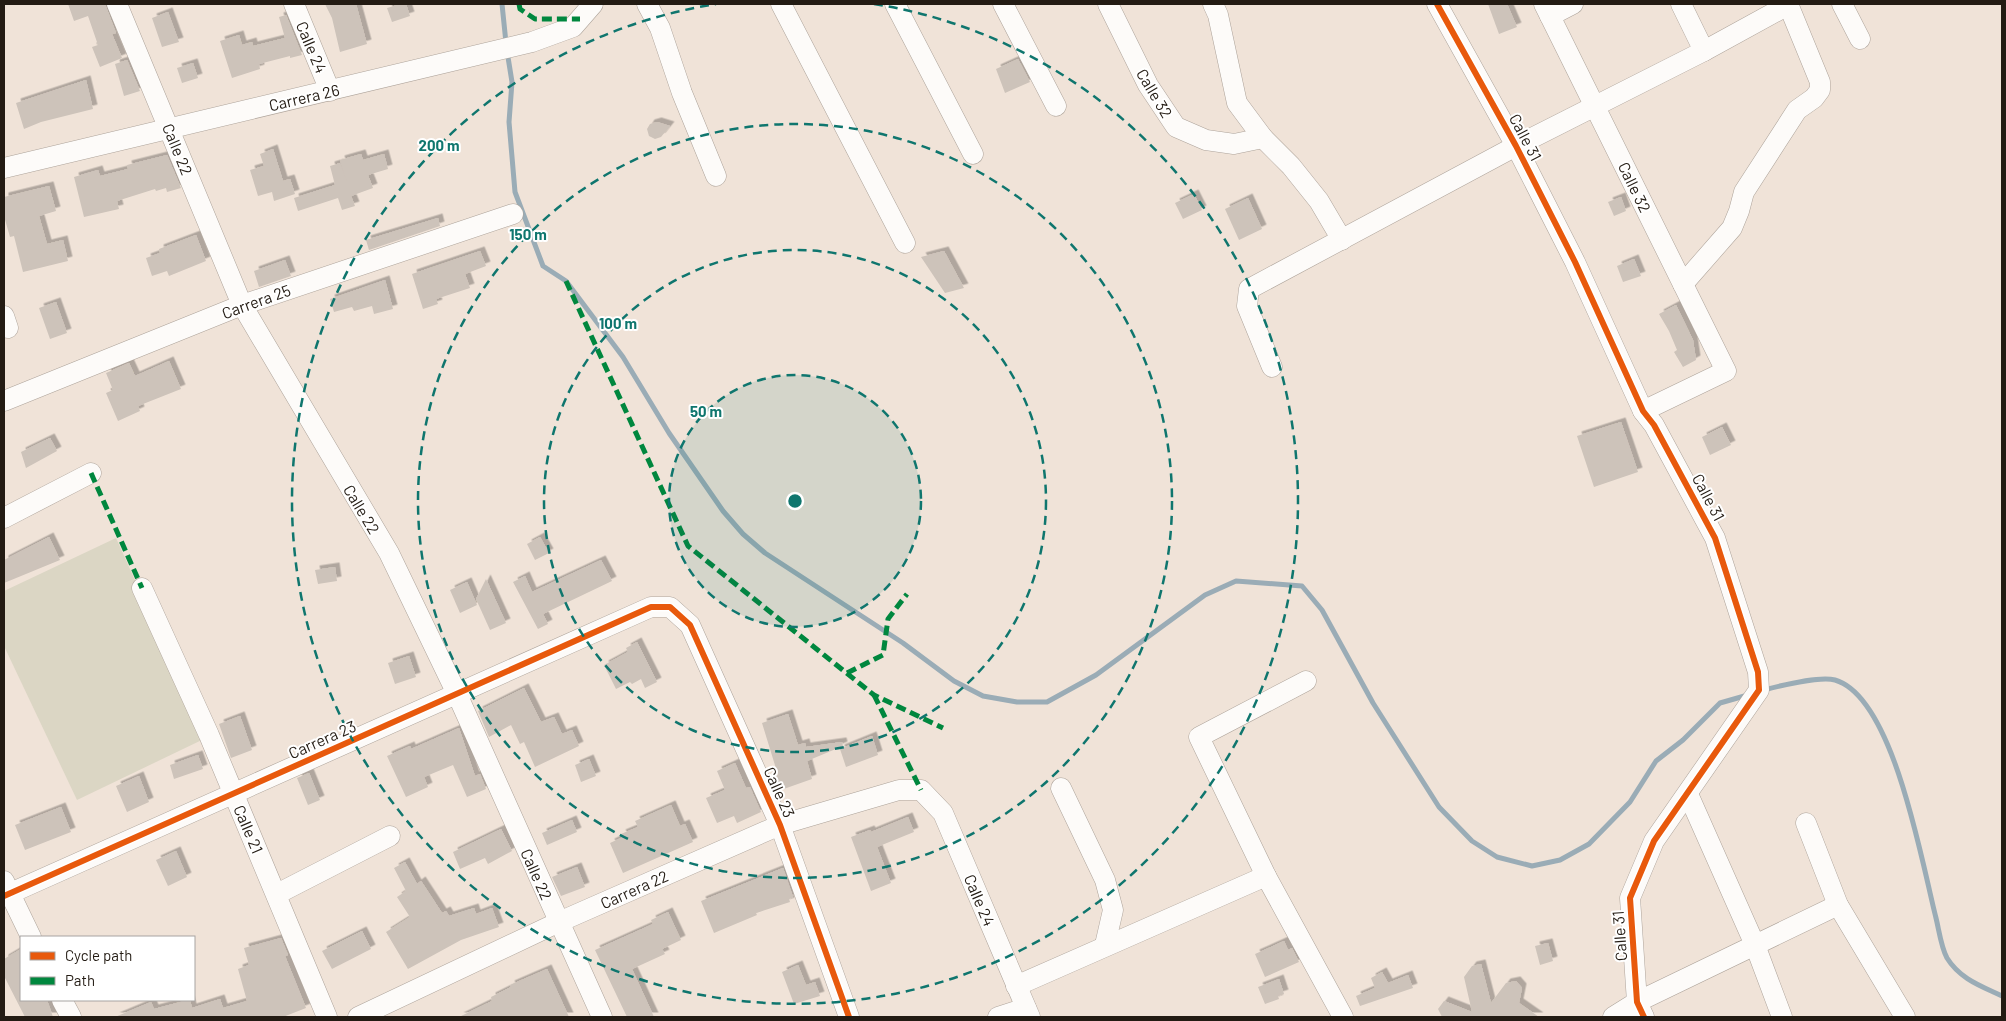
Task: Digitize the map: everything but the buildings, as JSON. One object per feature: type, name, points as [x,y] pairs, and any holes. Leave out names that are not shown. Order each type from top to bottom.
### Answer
[{"type":"street","name":"Calle 22","points":[[117,4],[242,305],[389,553],[457,694],[602,1017]]},
{"type":"street","name":"Calle 24","points":[[294,4],[330,91]]},
{"type":"street","name":"Carrera 26","points":[[4,168],[169,127],[330,91],[532,42],[574,27],[593,4]]},
{"type":"street","points":[[647,4],[660,28],[682,93],[716,176]]},
{"type":"street","points":[[781,4],[905,243]]},
{"type":"street","points":[[895,4],[973,154]]},
{"type":"street","points":[[1003,4],[1056,106]]},
{"type":"street","name":"Calle 32","points":[[1108,4],[1148,85],[1176,127],[1206,140],[1234,144],[1263,138]]},
{"type":"street","name":"Calle 31","points":[[1437,4],[1516,146],[1575,262],[1644,411],[1715,538],[1758,672],[1759,690],[1654,842],[1630,898],[1641,1010]]},
{"type":"street","points":[[1547,10],[1573,4]]},
{"type":"street","points":[[1681,4],[1704,51]]},
{"type":"street","points":[[1272,368],[1247,306],[1249,289],[1516,146],[1704,51],[1788,4],[1820,82],[1820,90],[1814,98],[1797,110],[1744,192],[1732,228],[1683,284]]},
{"type":"street","points":[[1842,4],[1860,39]]},
{"type":"street","points":[[1216,9],[1237,103],[1263,138],[1292,166],[1319,201],[1342,240]]},
{"type":"street","name":"Calle 32","points":[[1547,10],[1726,371],[1644,411]]},
{"type":"street","name":"Carrera 25","points":[[4,401],[242,305],[513,214]]},
{"type":"street","points":[[4,518],[91,473]]},
{"type":"street","name":"Calle 21","points":[[142,588],[234,793],[327,1017]]},
{"type":"street","name":"Carrera 23","points":[[6,890],[234,793],[651,607]]},
{"type":"street","name":"Calle 23","points":[[651,607],[670,607],[690,625],[780,825],[849,1017]]},
{"type":"street","points":[[1306,682],[1199,737],[1266,876],[1343,1017]]},
{"type":"street","points":[[1061,788],[1105,880],[1113,910],[1105,945]]},
{"type":"street","name":"Carrera 22","points":[[358,1017],[559,922],[780,825],[899,790],[921,790]]},
{"type":"street","name":"Calle 24","points":[[921,790],[943,813],[1028,1013]]},
{"type":"street","points":[[1688,794],[1755,945],[1782,1017]]},
{"type":"street","points":[[1806,823],[1838,905],[1905,1017]]},
{"type":"street","points":[[277,894],[390,836]]},
{"type":"street","points":[[1016,986],[1105,945],[1266,876]]},
{"type":"street","points":[[6,890],[30,936]]},
{"type":"street","points":[[1613,1017],[1641,1010],[1755,945],[1838,905]]},
{"type":"street","points":[[63,1001],[71,1017]]},
{"type":"street","points":[[998,1017],[1028,1013]]},
{"type":"shaded area","points":[[116,538],[206,738],[77,800],[4,646],[4,591]]},
{"type":"waterway","points":[[502,4],[506,43]]},
{"type":"waterway","points":[[507,51],[512,82],[509,122],[515,192],[543,266],[566,281],[623,357],[669,433],[723,511],[743,534],[765,553],[903,643],[954,681],[983,696],[1017,702],[1047,702],[1096,675],[1205,595],[1236,581],[1302,586],[1322,610],[1373,703],[1439,807],[1472,841],[1497,857],[1532,866],[1560,860],[1589,844],[1630,802],[1656,761],[1683,740],[1720,703],[1748,695]]},
{"type":"waterway","points":[[1764,690],[1800,682],[1828,679],[1835,680],[1856,693],[1874,717],[1889,749],[1902,785],[1923,860],[1945,954],[1952,965],[1965,977],[2002,996]]},
{"type":"marked path","points":[[519,4],[520,9],[535,19],[580,19]]},
{"type":"marked path","points":[[566,281],[688,546],[874,695],[943,728]]},
{"type":"marked path","points":[[91,473],[142,588]]},
{"type":"marked path","points":[[847,673],[883,655],[888,619],[907,594]]},
{"type":"marked path","points":[[874,695],[921,790]]},
{"type":"cycle path","points":[[1437,4],[1516,146],[1575,262],[1643,411],[1654,425],[1715,538],[1758,672],[1759,690],[1654,841],[1630,898],[1637,1002],[1644,1017]]},
{"type":"cycle path","points":[[4,896],[651,607],[670,607],[690,625],[780,825],[849,1017]]}]
